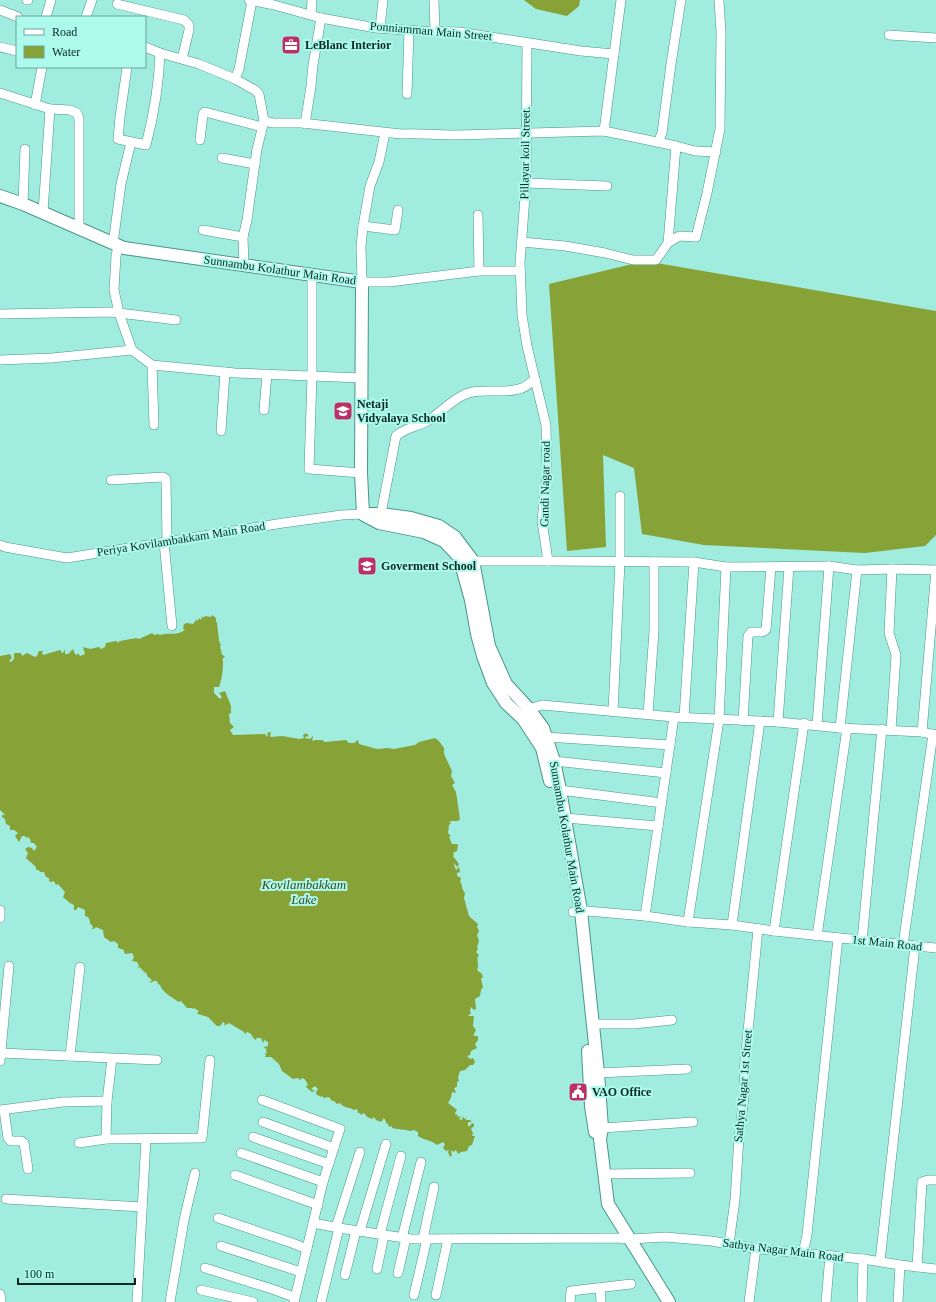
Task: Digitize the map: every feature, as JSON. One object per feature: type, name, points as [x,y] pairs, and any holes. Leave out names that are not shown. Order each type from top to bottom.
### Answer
[{"type":"street","points":[[46,16],[51,0]]},
{"type":"street","points":[[86,16],[92,0]]},
{"type":"street","points":[[235,79],[239,69],[250,0]]},
{"type":"street","name":"Ponniamman Main Street","points":[[250,0],[311,14],[321,18],[380,28],[459,32],[582,51],[614,54]]},
{"type":"street","points":[[311,14],[312,0]]},
{"type":"street","points":[[380,28],[383,0]]},
{"type":"street","points":[[434,0],[435,31]]},
{"type":"street","points":[[604,131],[621,0]]},
{"type":"street","points":[[658,142],[662,133],[681,0]]},
{"type":"street","points":[[522,242],[565,246],[605,253],[633,260],[656,260],[668,243],[679,236],[696,236],[716,152],[720,128],[721,32],[718,0]]},
{"type":"street","points":[[117,4],[184,20],[189,25],[189,30],[182,59]]},
{"type":"street","points":[[0,10],[16,16]]},
{"type":"street","points":[[305,124],[311,86],[312,65],[321,18]]},
{"type":"street","points":[[407,94],[409,30]]},
{"type":"street","points":[[889,35],[936,38]]},
{"type":"street","name":"Pillayar koil Street.","points":[[520,267],[526,183],[526,43]]},
{"type":"street","points":[[0,47],[16,51]]},
{"type":"street","points":[[146,47],[199,64],[235,79],[255,90],[259,94],[263,124],[254,164],[247,220],[243,237],[244,265]]},
{"type":"street","points":[[127,68],[118,139],[146,145],[156,106],[160,70],[160,53]]},
{"type":"street","points":[[35,105],[42,68]]},
{"type":"street","points":[[0,94],[50,109],[70,110],[77,113],[79,119],[80,229]]},
{"type":"street","points":[[43,212],[50,109]]},
{"type":"street","points":[[200,140],[203,114],[205,112],[263,124],[305,124],[401,134],[526,134],[604,131],[695,151],[716,152]]},
{"type":"street","points":[[385,133],[379,162],[370,186],[363,226],[361,247],[362,282],[389,282],[479,270],[520,267]]},
{"type":"street","points":[[131,142],[121,184],[114,290],[118,313],[132,350],[152,365],[225,372],[362,378]]},
{"type":"street","points":[[668,243],[676,146]]},
{"type":"street","points":[[23,204],[25,149]]},
{"type":"street","points":[[222,158],[254,164]]},
{"type":"street","points":[[526,183],[607,186]]},
{"type":"street","name":"Sunnambu Kolathur Main Road","points":[[0,196],[43,212],[124,248],[362,282],[361,473],[363,514]]},
{"type":"street","points":[[363,226],[395,230],[398,210]]},
{"type":"street","points":[[478,215],[479,270]]},
{"type":"street","points":[[203,230],[243,237]]},
{"type":"street","name":"Gandi Nagar road","points":[[520,267],[522,315],[527,346],[546,425],[547,473],[542,521],[548,561]]},
{"type":"street","points":[[312,275],[312,376],[309,469],[361,473]]},
{"type":"street","points":[[0,314],[118,313],[176,320]]},
{"type":"street","points":[[0,360],[52,358],[132,350]]},
{"type":"street","points":[[152,365],[154,425]]},
{"type":"street","points":[[221,431],[225,372]]},
{"type":"street","points":[[264,410],[266,374]]},
{"type":"street","points":[[381,514],[396,436],[403,430],[429,420],[461,396],[473,392],[517,390],[535,379]]},
{"type":"street","points":[[111,480],[164,477],[166,479],[166,542],[172,626]]},
{"type":"street","points":[[612,711],[620,562],[620,496]]},
{"type":"street","name":"Sunnambu Kolathur Main Road","points":[[363,514],[381,514],[411,518],[439,526],[455,537],[473,561],[489,646],[506,684],[525,713],[542,748],[554,796],[577,911]]},
{"type":"street","name":"Sunnambu Kolathur Main Road","points":[[363,514],[379,523],[424,532],[444,541],[459,557],[471,600],[477,634],[493,683],[506,703],[525,713],[543,728],[554,761],[565,818],[585,984],[591,1106],[595,1132],[601,1134]]},
{"type":"street","name":"Periya Kovilambakkam Main Road","points":[[0,545],[68,558],[283,523],[342,515],[363,514]]},
{"type":"street","points":[[473,561],[694,562],[726,567],[829,566],[857,570],[936,570],[922,732]]},
{"type":"street","points":[[648,714],[654,631],[654,562]]},
{"type":"street","points":[[684,717],[694,562]]},
{"type":"street","points":[[817,725],[829,566]]},
{"type":"street","points":[[688,922],[719,720],[726,567]]},
{"type":"street","points":[[743,721],[749,634],[751,632],[762,632],[766,630],[771,567]]},
{"type":"street","points":[[778,722],[789,567]]},
{"type":"street","points":[[862,941],[896,655],[888,633],[892,569]]},
{"type":"street","points":[[817,936],[843,728],[857,570]]},
{"type":"street","points":[[525,713],[542,705],[674,717],[804,723],[843,728],[922,732],[934,734],[903,945]]},
{"type":"street","points":[[645,916],[674,717]]},
{"type":"street","points":[[732,925],[760,721]]},
{"type":"street","points":[[774,931],[804,723]]},
{"type":"street","points":[[546,737],[670,745]]},
{"type":"street","points":[[554,761],[666,773]]},
{"type":"street","points":[[560,790],[662,803]]},
{"type":"street","points":[[565,818],[658,826]]},
{"type":"street","points":[[0,910],[0,918]]},
{"type":"street","name":"1st Main Road","points":[[577,911],[645,916],[688,922],[732,925],[817,936],[936,948]]},
{"type":"street","name":"Sathya Nagar 1st Street","points":[[729,1244],[735,1200],[739,1137],[745,1089],[744,1072],[758,929]]},
{"type":"street","points":[[803,1253],[807,1235],[838,938]]},
{"type":"street","points":[[880,1261],[914,946]]},
{"type":"street","points":[[9,966],[1,1057],[70,1056],[157,1060]]},
{"type":"street","points":[[70,1056],[80,967]]},
{"type":"street","name":"Sunnambu Kolathur Main Road","points":[[585,984],[594,1024],[604,1174],[608,1204],[669,1302]]},
{"type":"street","points":[[594,1024],[634,1024],[672,1020]]},
{"type":"street","points":[[106,1139],[107,1101],[112,1059]]},
{"type":"street","points":[[79,1143],[106,1139],[202,1138],[210,1060]]},
{"type":"street","points":[[598,1073],[687,1069]]},
{"type":"street","points":[[205,1268],[272,1289],[294,1300],[323,1182],[340,1129],[262,1100]]},
{"type":"street","points":[[28,1169],[24,1143],[21,1141],[11,1141],[8,1138],[2,1110],[63,1102],[107,1101]]},
{"type":"street","points":[[263,1122],[334,1148]]},
{"type":"street","points":[[601,1134],[694,1122]]},
{"type":"street","points":[[253,1137],[329,1164]]},
{"type":"street","points":[[138,1302],[146,1139]]},
{"type":"street","points":[[345,1275],[386,1144]]},
{"type":"street","points":[[321,1302],[338,1228],[360,1152]]},
{"type":"street","points":[[241,1153],[323,1182]]},
{"type":"street","points":[[378,1269],[382,1234],[401,1156]]},
{"type":"street","points":[[398,1273],[404,1238],[421,1162]]},
{"type":"street","points":[[170,1302],[194,1172]]},
{"type":"street","points":[[604,1174],[690,1173]]},
{"type":"street","points":[[235,1175],[318,1205]]},
{"type":"street","points":[[917,1267],[922,1182],[936,1180]]},
{"type":"street","points":[[414,1295],[434,1188]]},
{"type":"street","points":[[6,1199],[142,1207]]},
{"type":"street","points":[[218,1218],[307,1249]]},
{"type":"street","name":"Sathya Nagar Main Road","points":[[313,1223],[404,1238],[425,1239],[630,1239],[666,1237],[830,1255],[936,1269]]},
{"type":"street","points":[[436,1295],[448,1239]]},
{"type":"street","points":[[221,1246],[301,1272]]},
{"type":"street","points":[[749,1302],[756,1248]]},
{"type":"street","points":[[826,1302],[830,1255]]},
{"type":"street","points":[[862,1302],[863,1259]]},
{"type":"street","points":[[898,1302],[900,1265]]},
{"type":"street","points":[[570,1302],[571,1290],[631,1284]]},
{"type":"street","points":[[600,1288],[601,1302]]},
{"type":"street","points":[[201,1290],[253,1302]]},
{"type":"street","points":[[0,1294],[1,1302]]},
{"type":"water","points":[[524,0],[580,0],[579,6],[567,16],[536,9]]},
{"type":"water","points":[[645,261],[936,311],[936,535],[925,546],[865,553],[704,545],[642,534],[634,468],[603,455],[606,547],[567,551],[549,284]]},
{"type":"water","name":"Kovilambakkam Lake","points":[[212,615],[216,618],[222,655],[225,656],[222,660],[223,668],[220,684],[219,687],[214,687],[214,693],[220,699],[222,697],[219,693],[225,691],[231,706],[231,713],[229,714],[230,723],[234,727],[230,730],[233,735],[265,734],[267,737],[267,733],[271,732],[271,737],[282,736],[300,739],[304,738],[303,735],[306,733],[309,736],[305,738],[310,739],[313,736],[313,741],[322,740],[325,742],[346,740],[349,743],[354,743],[358,740],[359,744],[377,749],[394,749],[415,745],[419,742],[435,738],[444,748],[444,754],[452,771],[451,776],[455,783],[452,785],[456,792],[460,819],[458,821],[449,822],[451,823],[449,825],[448,833],[451,836],[449,837],[452,844],[458,845],[457,851],[453,853],[453,856],[459,864],[457,867],[454,863],[454,865],[456,870],[459,867],[460,872],[457,873],[457,876],[461,878],[460,882],[465,893],[464,898],[469,916],[478,924],[477,927],[479,931],[477,935],[479,941],[476,952],[479,955],[477,958],[477,970],[483,977],[481,979],[483,987],[480,996],[475,999],[476,1009],[474,1010],[471,1007],[471,1013],[468,1016],[474,1016],[473,1026],[476,1030],[474,1036],[478,1036],[478,1040],[475,1044],[477,1048],[471,1051],[470,1055],[467,1056],[470,1059],[473,1058],[475,1062],[465,1070],[460,1071],[457,1087],[454,1088],[456,1093],[452,1092],[448,1103],[457,1110],[455,1113],[456,1115],[458,1114],[457,1117],[461,1116],[459,1119],[462,1120],[463,1116],[464,1119],[466,1118],[466,1120],[470,1120],[472,1122],[468,1122],[468,1126],[472,1123],[474,1124],[471,1129],[473,1133],[472,1136],[475,1136],[472,1145],[469,1146],[467,1151],[458,1154],[456,1150],[453,1152],[451,1150],[452,1155],[450,1157],[448,1152],[449,1150],[446,1151],[443,1148],[445,1144],[443,1142],[437,1145],[418,1136],[418,1132],[414,1130],[410,1131],[392,1128],[392,1126],[389,1127],[389,1124],[387,1124],[384,1118],[381,1122],[376,1120],[374,1117],[372,1119],[367,1117],[364,1113],[361,1115],[358,1113],[357,1109],[354,1110],[343,1106],[340,1103],[337,1104],[329,1097],[321,1097],[316,1094],[318,1089],[315,1086],[311,1089],[315,1091],[312,1092],[306,1087],[308,1085],[304,1079],[293,1079],[282,1071],[279,1064],[271,1057],[265,1057],[267,1048],[265,1049],[264,1047],[268,1046],[268,1041],[266,1042],[265,1039],[263,1043],[261,1038],[257,1038],[255,1040],[250,1033],[247,1032],[245,1034],[229,1023],[224,1026],[225,1024],[223,1022],[220,1026],[217,1026],[208,1017],[198,1014],[197,1013],[199,1011],[194,1008],[187,1008],[181,1001],[179,1002],[168,995],[157,981],[150,983],[152,980],[140,967],[137,969],[139,966],[137,962],[132,961],[134,957],[132,953],[125,954],[124,950],[118,948],[118,944],[114,941],[111,942],[104,937],[103,930],[96,927],[92,929],[93,927],[88,917],[85,916],[85,910],[78,907],[74,910],[74,905],[63,897],[65,892],[58,884],[56,885],[54,881],[49,881],[49,878],[46,877],[44,872],[36,870],[36,867],[26,858],[28,853],[25,849],[28,847],[32,848],[34,851],[37,847],[34,843],[31,843],[28,837],[26,838],[25,836],[22,836],[19,842],[15,836],[18,833],[14,830],[10,830],[10,826],[6,824],[5,819],[2,817],[2,815],[5,815],[0,810],[0,656],[10,654],[12,658],[9,661],[11,662],[14,659],[14,653],[21,653],[22,656],[27,653],[35,657],[39,651],[43,651],[43,655],[60,650],[63,653],[65,649],[65,654],[68,654],[73,649],[75,654],[77,655],[78,653],[80,656],[85,654],[83,647],[90,649],[99,647],[101,649],[105,647],[106,643],[117,641],[117,643],[136,638],[139,639],[152,633],[154,635],[160,635],[179,633],[185,630],[183,629],[184,624],[193,624],[197,619],[197,622],[199,618],[201,620],[202,616],[203,618],[205,616],[211,617]]},
{"type":"place","name":"LeBlanc Interior","points":[[291,45]]},
{"type":"place","name":"Netaji Vidyalaya School","points":[[343,411]]},
{"type":"place","name":"Goverment School","points":[[367,566]]},
{"type":"place","name":"VAO Office","points":[[578,1092]]}]
